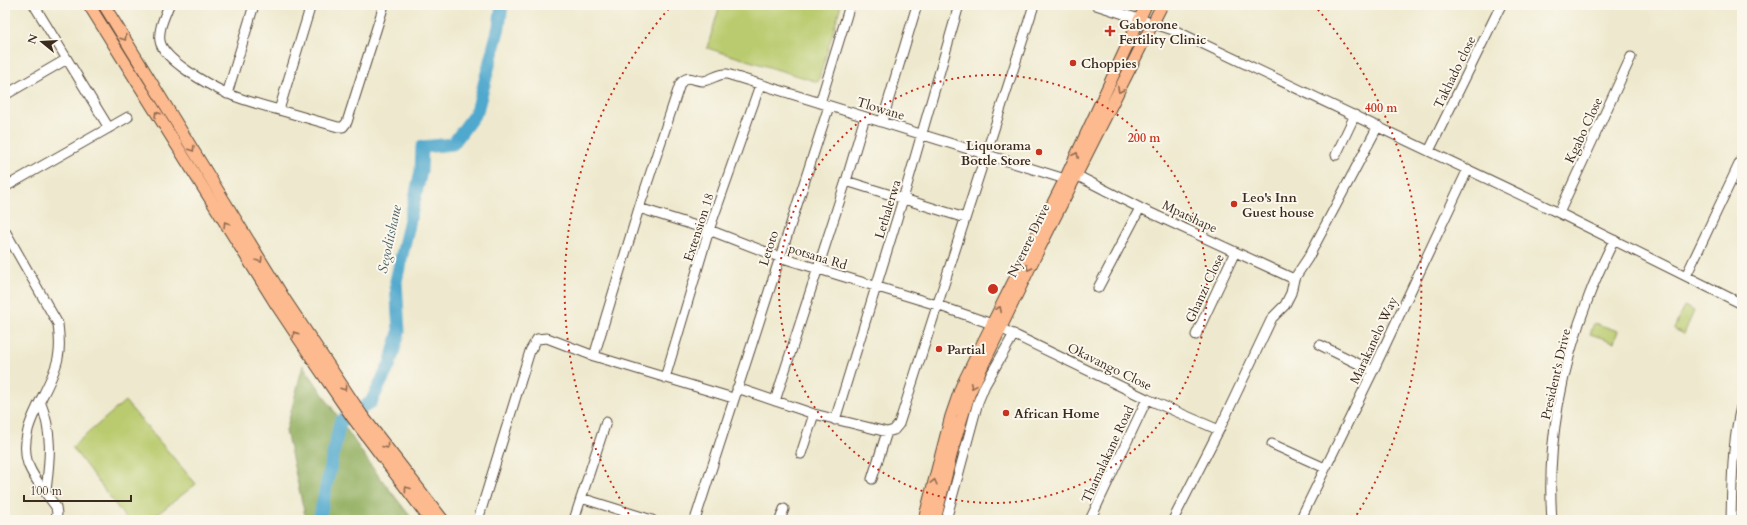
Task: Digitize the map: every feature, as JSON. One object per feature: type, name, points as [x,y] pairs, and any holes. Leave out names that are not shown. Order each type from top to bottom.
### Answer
[{"type":"main road","points":[[90,5],[268,292],[322,364],[430,520]]},
{"type":"main road","points":[[104,5],[284,298],[322,364]]},
{"type":"main road","name":"Nyerere Drive","points":[[935,520],[954,444],[970,392],[996,326],[1146,5]]},
{"type":"main road","name":"Nyerere Drive","points":[[924,520],[951,416],[966,376],[996,326],[1076,175],[1162,5]]},
{"type":"main road","points":[[357,416],[443,520]]},
{"type":"street","points":[[34,5],[109,128]]},
{"type":"street","points":[[168,5],[160,33],[160,42],[168,55],[177,64],[227,94],[338,128],[343,127],[347,122],[384,5]]},
{"type":"street","points":[[227,94],[254,5]]},
{"type":"street","points":[[278,110],[311,5]]},
{"type":"street","name":"Letoto","points":[[695,520],[779,257],[824,104],[850,5]]},
{"type":"street","points":[[882,122],[917,5]]},
{"type":"street","name":"Lethalerwa","points":[[835,420],[923,135],[959,5]]},
{"type":"street","points":[[737,388],[814,414],[887,432],[894,430],[899,424],[1034,5]]},
{"type":"street","points":[[1096,5],[1140,18],[1176,32],[1355,115],[1560,213],[1742,304]]},
{"type":"street","name":"Takhado close","points":[[1429,151],[1501,5]]},
{"type":"street","name":"Kgabo Close","points":[[1560,213],[1631,57]]},
{"type":"street","points":[[5,95],[67,59]]},
{"type":"street","name":"Tlowane","points":[[639,208],[680,84],[689,77],[704,81],[723,74],[1065,179]]},
{"type":"street","name":"Extension 18","points":[[665,378],[709,230],[760,86]]},
{"type":"street","points":[[1336,155],[1355,115]]},
{"type":"street","points":[[5,187],[128,117]]},
{"type":"street","points":[[775,401],[846,181],[865,117]]},
{"type":"street","points":[[1173,520],[1219,430],[1272,318],[1285,305],[1291,293],[1294,280],[1308,258],[1378,126]]},
{"type":"street","points":[[1686,276],[1742,158]]},
{"type":"street","name":"Marakanelo Way","points":[[1300,520],[1373,371],[1468,169]]},
{"type":"street","name":"Mpatshape","points":[[1076,175],[1140,208],[1294,280]]},
{"type":"street","points":[[846,181],[903,200],[965,218]]},
{"type":"street","points":[[594,356],[639,208]]},
{"type":"street","name":"potsana Rd","points":[[639,208],[709,230],[779,257],[937,305],[996,326]]},
{"type":"street","points":[[1098,288],[1140,208]]},
{"type":"street","points":[[5,231],[58,324],[60,341],[58,358],[31,419],[26,452],[28,464],[56,508],[57,514],[55,520]]},
{"type":"street","name":"President's Drive","points":[[1552,520],[1552,453],[1561,396],[1572,348],[1589,296],[1614,240]]},
{"type":"street","name":"Ghanzi Close","points":[[1196,335],[1235,252]]},
{"type":"street","name":"Okavango Close","points":[[996,326],[1147,399],[1219,430]]},
{"type":"street","points":[[946,520],[978,402],[985,385],[1014,334]]},
{"type":"street","points":[[478,520],[534,343],[537,339],[546,338],[594,356],[733,398]]},
{"type":"street","points":[[1320,345],[1373,371]]},
{"type":"street","name":"Thamalakane Road","points":[[1090,520],[1147,399]]},
{"type":"street","points":[[40,401],[46,415],[49,433],[50,453],[46,491]]},
{"type":"street","points":[[1730,520],[1732,457],[1737,420],[1742,403]]},
{"type":"street","points":[[801,454],[814,414]]},
{"type":"street","points":[[574,520],[606,422]]},
{"type":"street","points":[[872,479],[887,432]]},
{"type":"street","points":[[1272,444],[1325,468]]},
{"type":"street","points":[[581,498],[652,520]]},
{"type":"street","points":[[780,520],[784,510]]},
{"type":"green space","points":[[720,5],[841,5],[818,82],[707,48]]},
{"type":"green space","points":[[1684,306],[1694,311],[1684,334],[1674,329]]},
{"type":"green space","points":[[1594,323],[1618,331],[1614,342],[1590,334]]},
{"type":"green space","points":[[303,365],[372,467],[413,520],[306,520],[286,431]]},
{"type":"green space","points":[[125,401],[196,484],[150,520],[127,520],[72,447]]},
{"type":"waterway","name":"Segoditshane","points":[[319,520],[340,422],[371,402],[390,364],[399,332],[396,281],[421,171],[422,147],[453,144],[477,111],[499,27],[502,5]]},
{"type":"place","name":"Gaborone Fertility Clinic","points":[[1110,31]]},
{"type":"place","name":"Choppies","points":[[1073,63]]},
{"type":"place","name":"Liquorama Bottle Store","points":[[1039,152]]},
{"type":"place","name":"Leo's Inn Guest house","points":[[1234,204]]},
{"type":"place","name":"Partial","points":[[939,349]]},
{"type":"place","name":"African Home","points":[[1006,413]]}]
